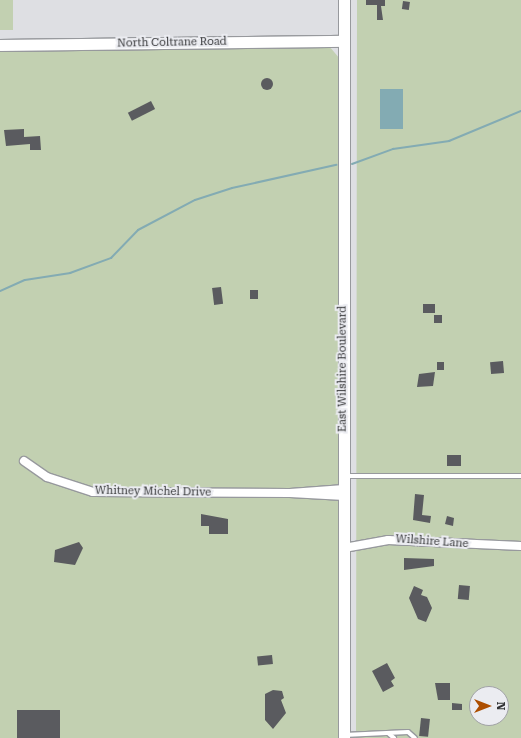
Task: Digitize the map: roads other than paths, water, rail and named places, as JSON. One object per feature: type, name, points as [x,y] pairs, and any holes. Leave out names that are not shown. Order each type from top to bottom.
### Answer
[{"type":"street","name":"East Wilshire Boulevard","points":[[344,0],[344,736]]},
{"type":"street","name":"North Coltrane Road","points":[[0,45],[344,42]]},
{"type":"street","name":"Whitney Michel Drive","points":[[24,461],[47,477],[94,492],[344,493]]},
{"type":"street","name":"Wilshire Lane","points":[[344,548],[388,540],[521,546]]},
{"type":"lane","points":[[344,476],[521,476]]},
{"type":"lane","points":[[344,736],[408,732],[415,738]]},
{"type":"lane","points":[[388,733],[394,738]]},
{"type":"water","points":[[380,89],[403,89],[403,129],[380,129]]},
{"type":"waterway","points":[[352,164],[393,149],[449,141],[521,111]]},
{"type":"waterway","points":[[0,291],[25,280],[70,273],[111,258],[138,230],[195,200],[232,188],[336,165]]}]
